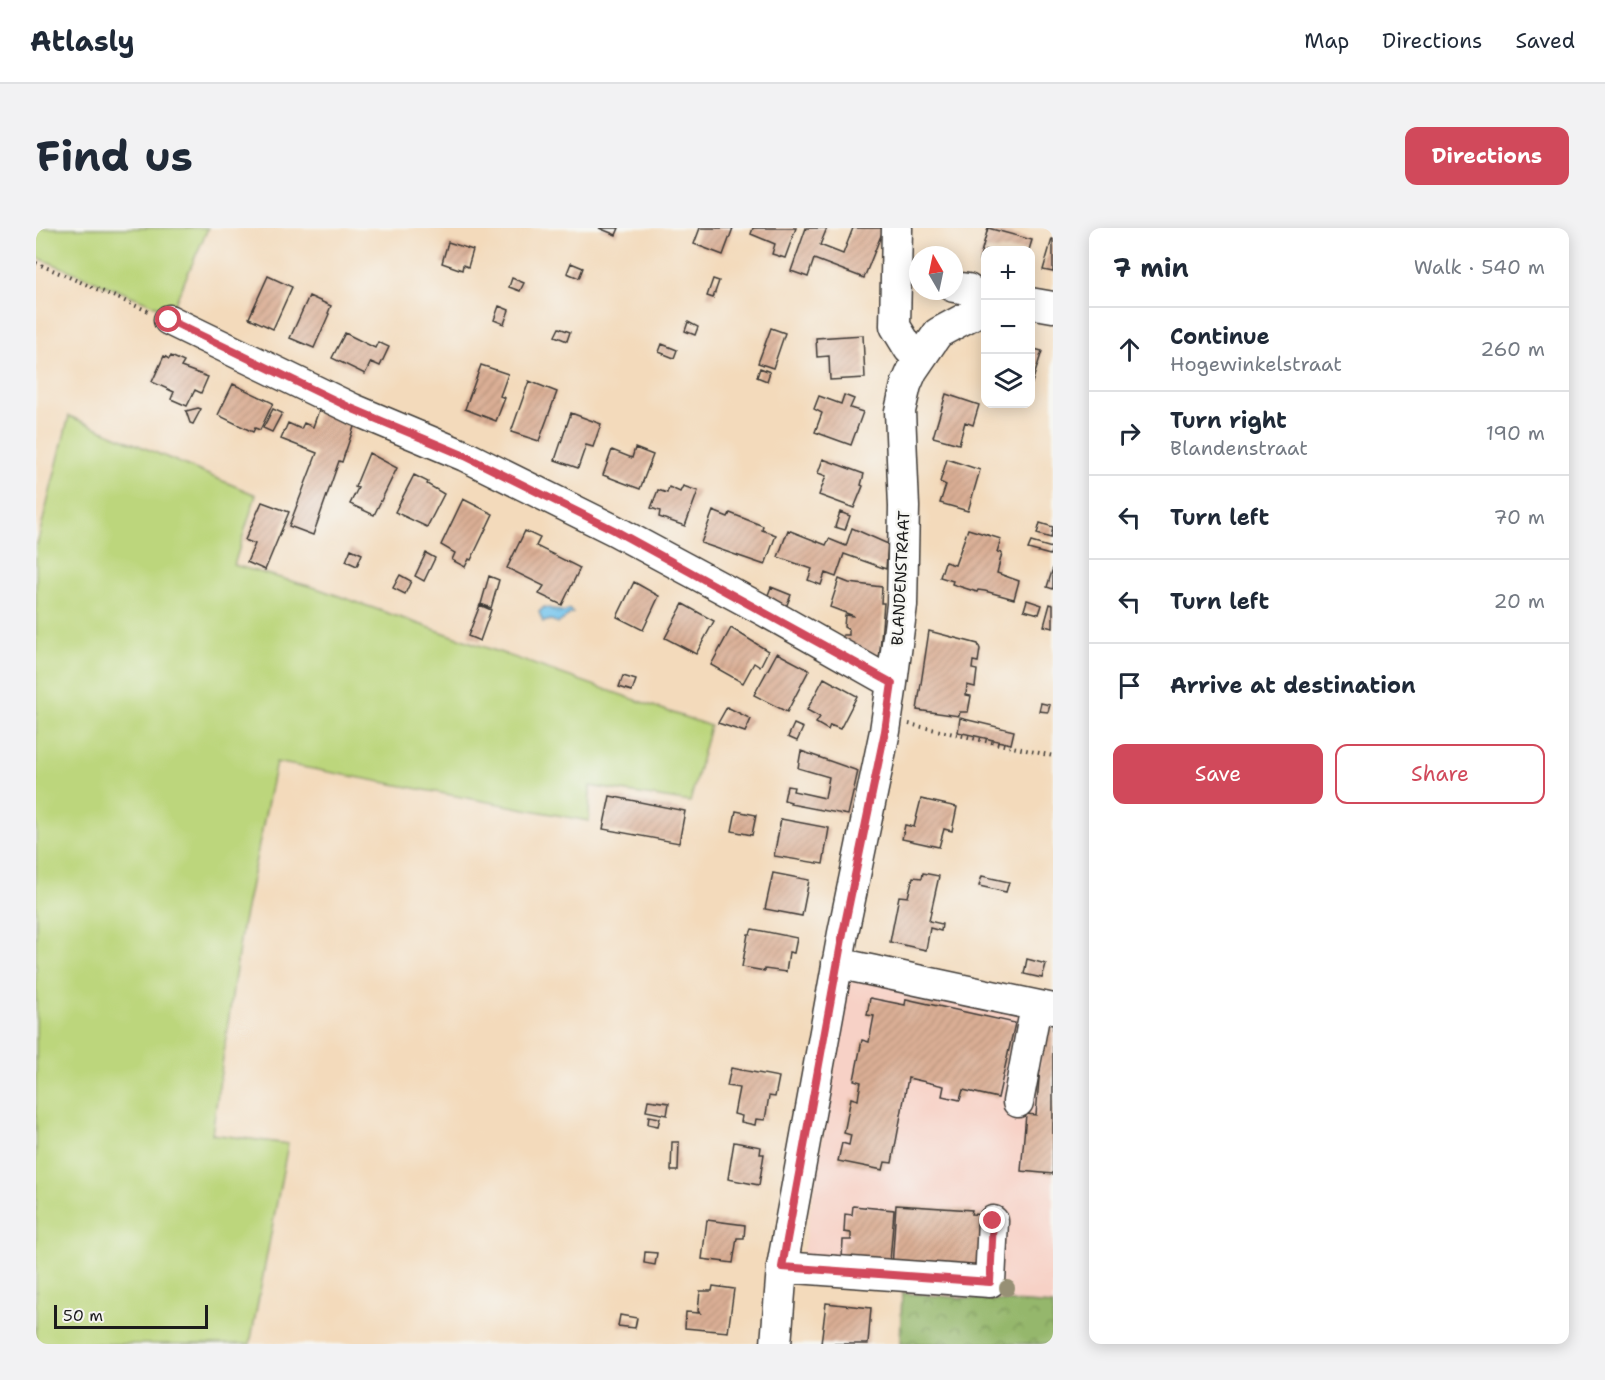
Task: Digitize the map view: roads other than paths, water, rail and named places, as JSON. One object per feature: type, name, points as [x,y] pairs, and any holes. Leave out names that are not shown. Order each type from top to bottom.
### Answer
[{"type":"street","points":[[897,228],[908,267],[895,326],[908,347],[919,359]]},
{"type":"street","points":[[963,288],[968,289],[981,303]]},
{"type":"street","points":[[1035,304],[1053,307]]},
{"type":"street","name":"BLANDENSTRAAT","points":[[776,1344],[782,1267],[837,963],[887,720],[892,683],[902,594],[904,507],[900,411],[906,386],[919,359],[938,333],[981,309]]},
{"type":"street","points":[[169,320],[353,409],[465,456],[603,525],[763,610],[892,683]]},
{"type":"street","points":[[837,963],[1044,1007],[1018,1102]]},
{"type":"street","points":[[782,1267],[990,1282],[993,1221]]},
{"type":"water","points":[[544,607],[565,612],[569,609],[573,613],[558,623],[551,620],[543,622],[539,612]]}]
